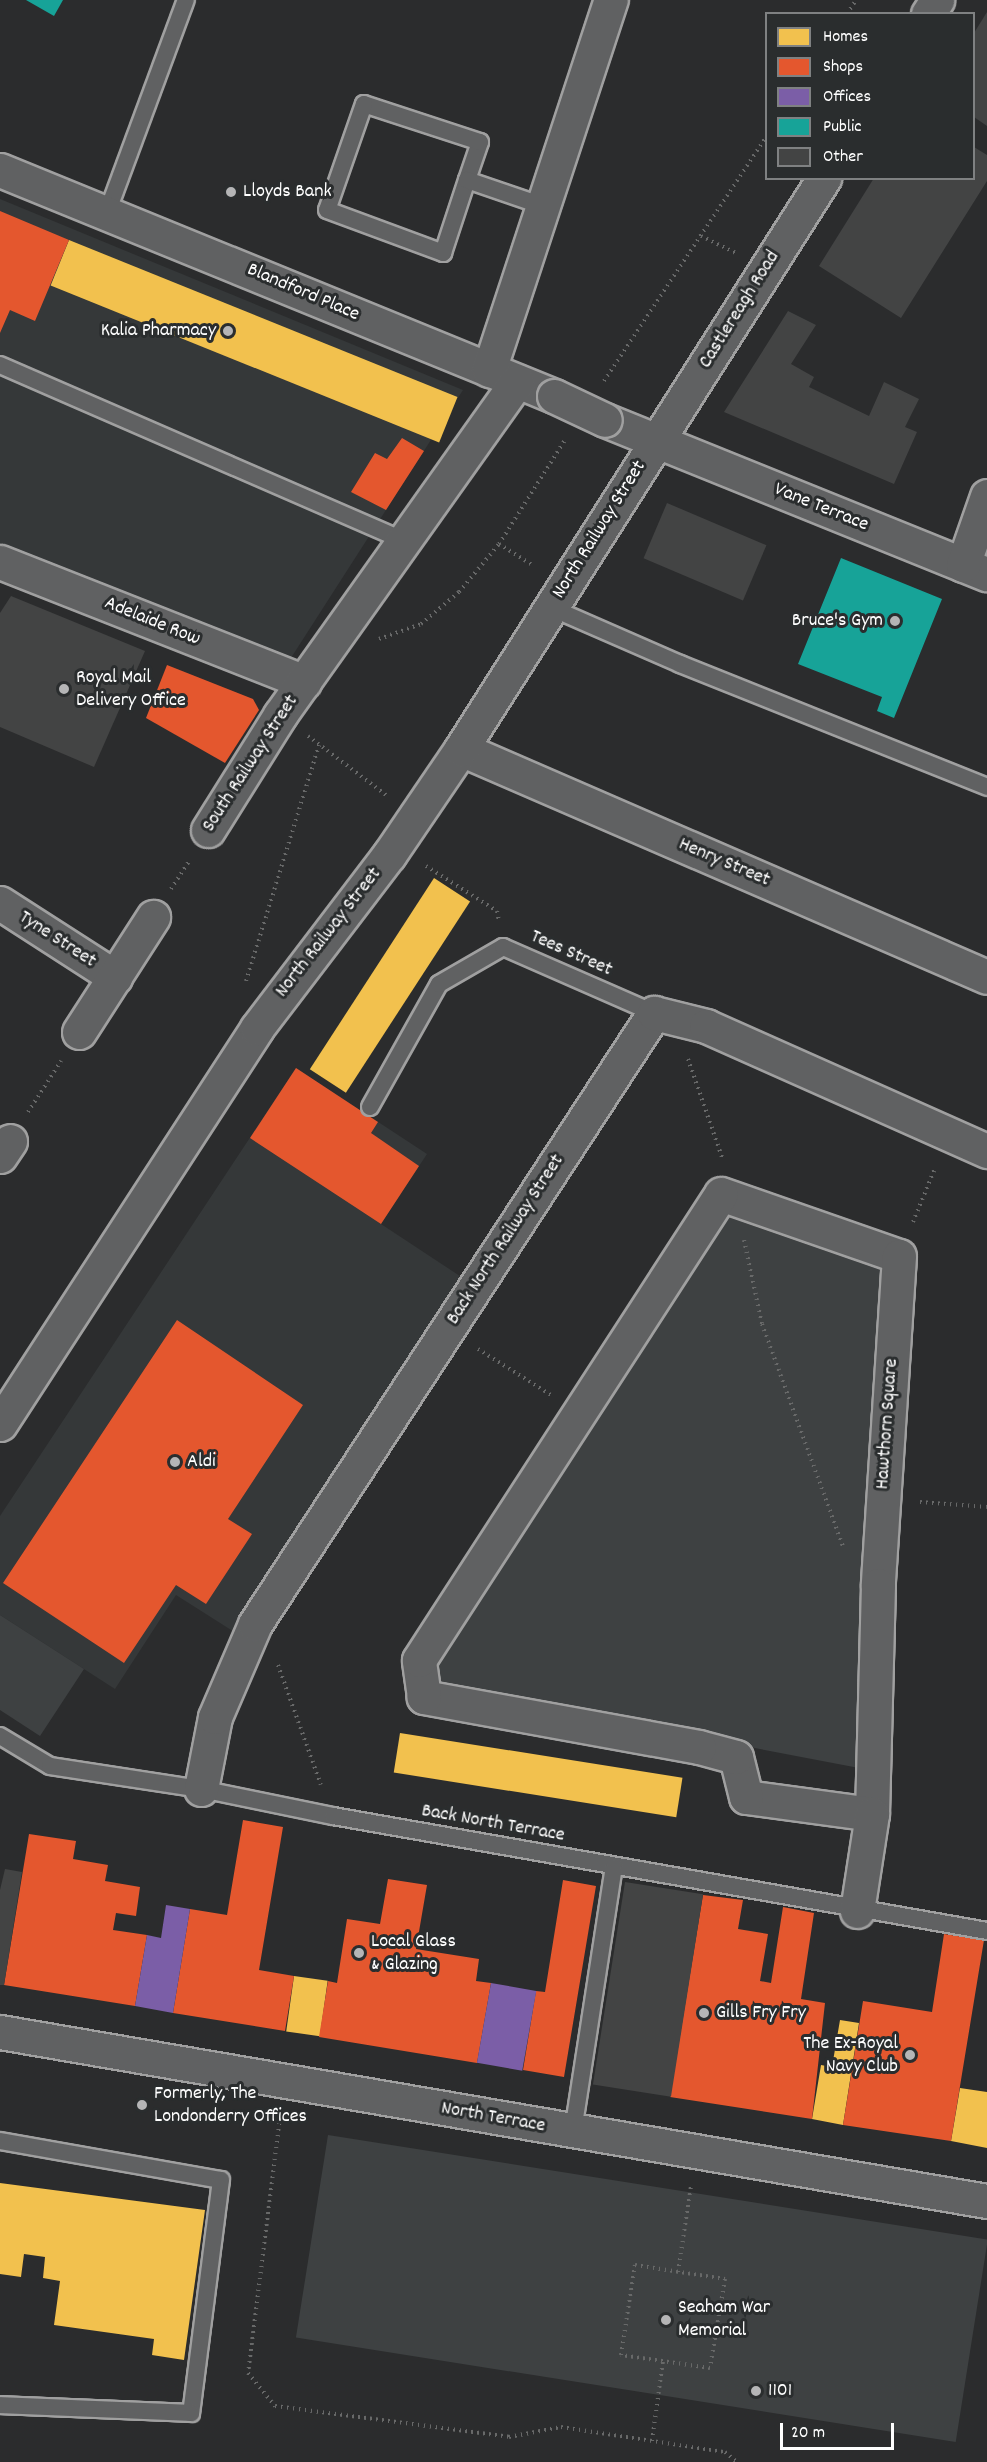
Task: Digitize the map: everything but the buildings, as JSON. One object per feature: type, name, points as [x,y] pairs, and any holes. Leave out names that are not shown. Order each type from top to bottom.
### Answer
[{"type":"street","name":"South Railway Street","points":[[208,830],[280,716],[402,540],[503,376],[543,206],[611,0]]},
{"type":"street","name":"Blandford Place","points":[[0,170],[554,396],[605,420]]},
{"type":"street","name":"Castlereagh Road","points":[[655,441],[823,180]]},
{"type":"street","name":"Vane Terrace","points":[[605,420],[975,570]]},
{"type":"street","name":"North Railway Street","points":[[0,1424],[257,1028],[389,855],[461,749],[552,608],[655,441]]},
{"type":"street","points":[[975,570],[987,496]]},
{"type":"street","name":"Adelaide Row","points":[[0,562],[304,682]]},
{"type":"street","name":"Henry Street","points":[[461,749],[987,977]]},
{"type":"street","name":"Tyne Street","points":[[0,903],[115,977]]},
{"type":"street","points":[[79,1032],[153,917]]},
{"type":"street","points":[[654,1013],[706,1026],[987,1151]]},
{"type":"street","name":"Back North Railway Street","points":[[201,1789],[215,1718],[255,1624],[654,1013]]},
{"type":"street","points":[[872,1814],[746,1797],[736,1757],[699,1747],[424,1697],[419,1660],[720,1194],[735,1196],[899,1256]]},
{"type":"street","name":"Hawthorn Square","points":[[857,1911],[872,1814],[884,1499],[899,1256]]},
{"type":"street","name":"North Terrace","points":[[0,2033],[987,2201]]},
{"type":"lane","points":[[107,213],[186,0]]},
{"type":"lane","points":[[363,104],[480,142],[467,180],[443,253],[327,210],[363,104]]},
{"type":"lane","points":[[467,180],[543,206]]},
{"type":"lane","points":[[0,365],[402,540]]},
{"type":"lane","points":[[552,608],[680,664],[987,787]]},
{"type":"lane","name":"Tees Street","points":[[370,1107],[439,984],[503,947],[654,1013]]},
{"type":"lane","name":"Back North Terrace","points":[[0,1736],[50,1766],[201,1789],[333,1816],[857,1911],[987,1931]]},
{"type":"lane","points":[[573,2132],[614,1867]]},
{"type":"lane","points":[[0,2141],[220,2180],[191,2413],[0,2405]]},
{"type":"path","points":[[602,384],[765,139]]},
{"type":"path","points":[[701,236],[745,257]]},
{"type":"path","points":[[372,642],[421,624],[459,592],[499,544],[570,433]]},
{"type":"path","points":[[499,544],[536,568]]},
{"type":"path","points":[[280,716],[396,803]]},
{"type":"path","points":[[245,982],[319,745]]},
{"type":"path","name":"South Railway Street","points":[[153,917],[208,830]]},
{"type":"path","points":[[420,862],[497,912],[503,947]]},
{"type":"path","points":[[654,1013],[686,1054],[735,1196],[762,1324],[844,1551]]},
{"type":"path","points":[[5,1148],[79,1032]]},
{"type":"path","points":[[899,1256],[949,1134]]},
{"type":"path","points":[[448,1329],[579,1413]]},
{"type":"path","points":[[884,1499],[987,1507]]},
{"type":"path","points":[[255,1624],[271,1645],[333,1816]]},
{"type":"path","points":[[280,2114],[248,2373],[275,2406],[509,2437],[561,2427],[725,2452],[737,2462]]},
{"type":"path","points":[[678,2272],[695,2152]]},
{"type":"path","points":[[635,2265],[725,2279],[710,2368],[663,2361],[621,2355],[635,2265]]},
{"type":"path","points":[[652,2441],[663,2361]]},
{"type":"shaded area","points":[[0,199],[463,390],[289,661],[0,546]]},
{"type":"shaded area","points":[[296,1068],[427,1154],[381,1224],[469,1282],[239,1635],[176,1595],[115,1689],[0,1615],[0,1516]]},
{"type":"shaded area","points":[[725,1212],[887,1260],[859,1768],[430,1686],[424,1663]]},
{"type":"shaded area","points":[[0,1615],[84,1669],[40,1736],[0,1710]]},
{"type":"shaded area","points":[[328,2135],[987,2239],[956,2442],[296,2337]]},
{"type":"place","name":"Lloyds Bank","points":[[231,192]]},
{"type":"place","name":"Kalia Pharmacy","points":[[228,331]]},
{"type":"place","name":"Bruce's Gym","points":[[895,621]]},
{"type":"place","name":"Royal Mail Delivery Office","points":[[64,689]]},
{"type":"place","name":"Aldi","points":[[175,1462]]},
{"type":"place","name":"Local Glass & Glazing","points":[[359,1953]]},
{"type":"place","name":"Gills Fry Fry","points":[[704,2013]]},
{"type":"place","name":"The Ex-Royal Navy Club","points":[[910,2055]]},
{"type":"place","name":"Formerly, The Londonderry Offices","points":[[142,2105]]},
{"type":"place","name":"Seaham War Memorial","points":[[666,2320]]},
{"type":"place","name":"1101","points":[[756,2391]]}]
